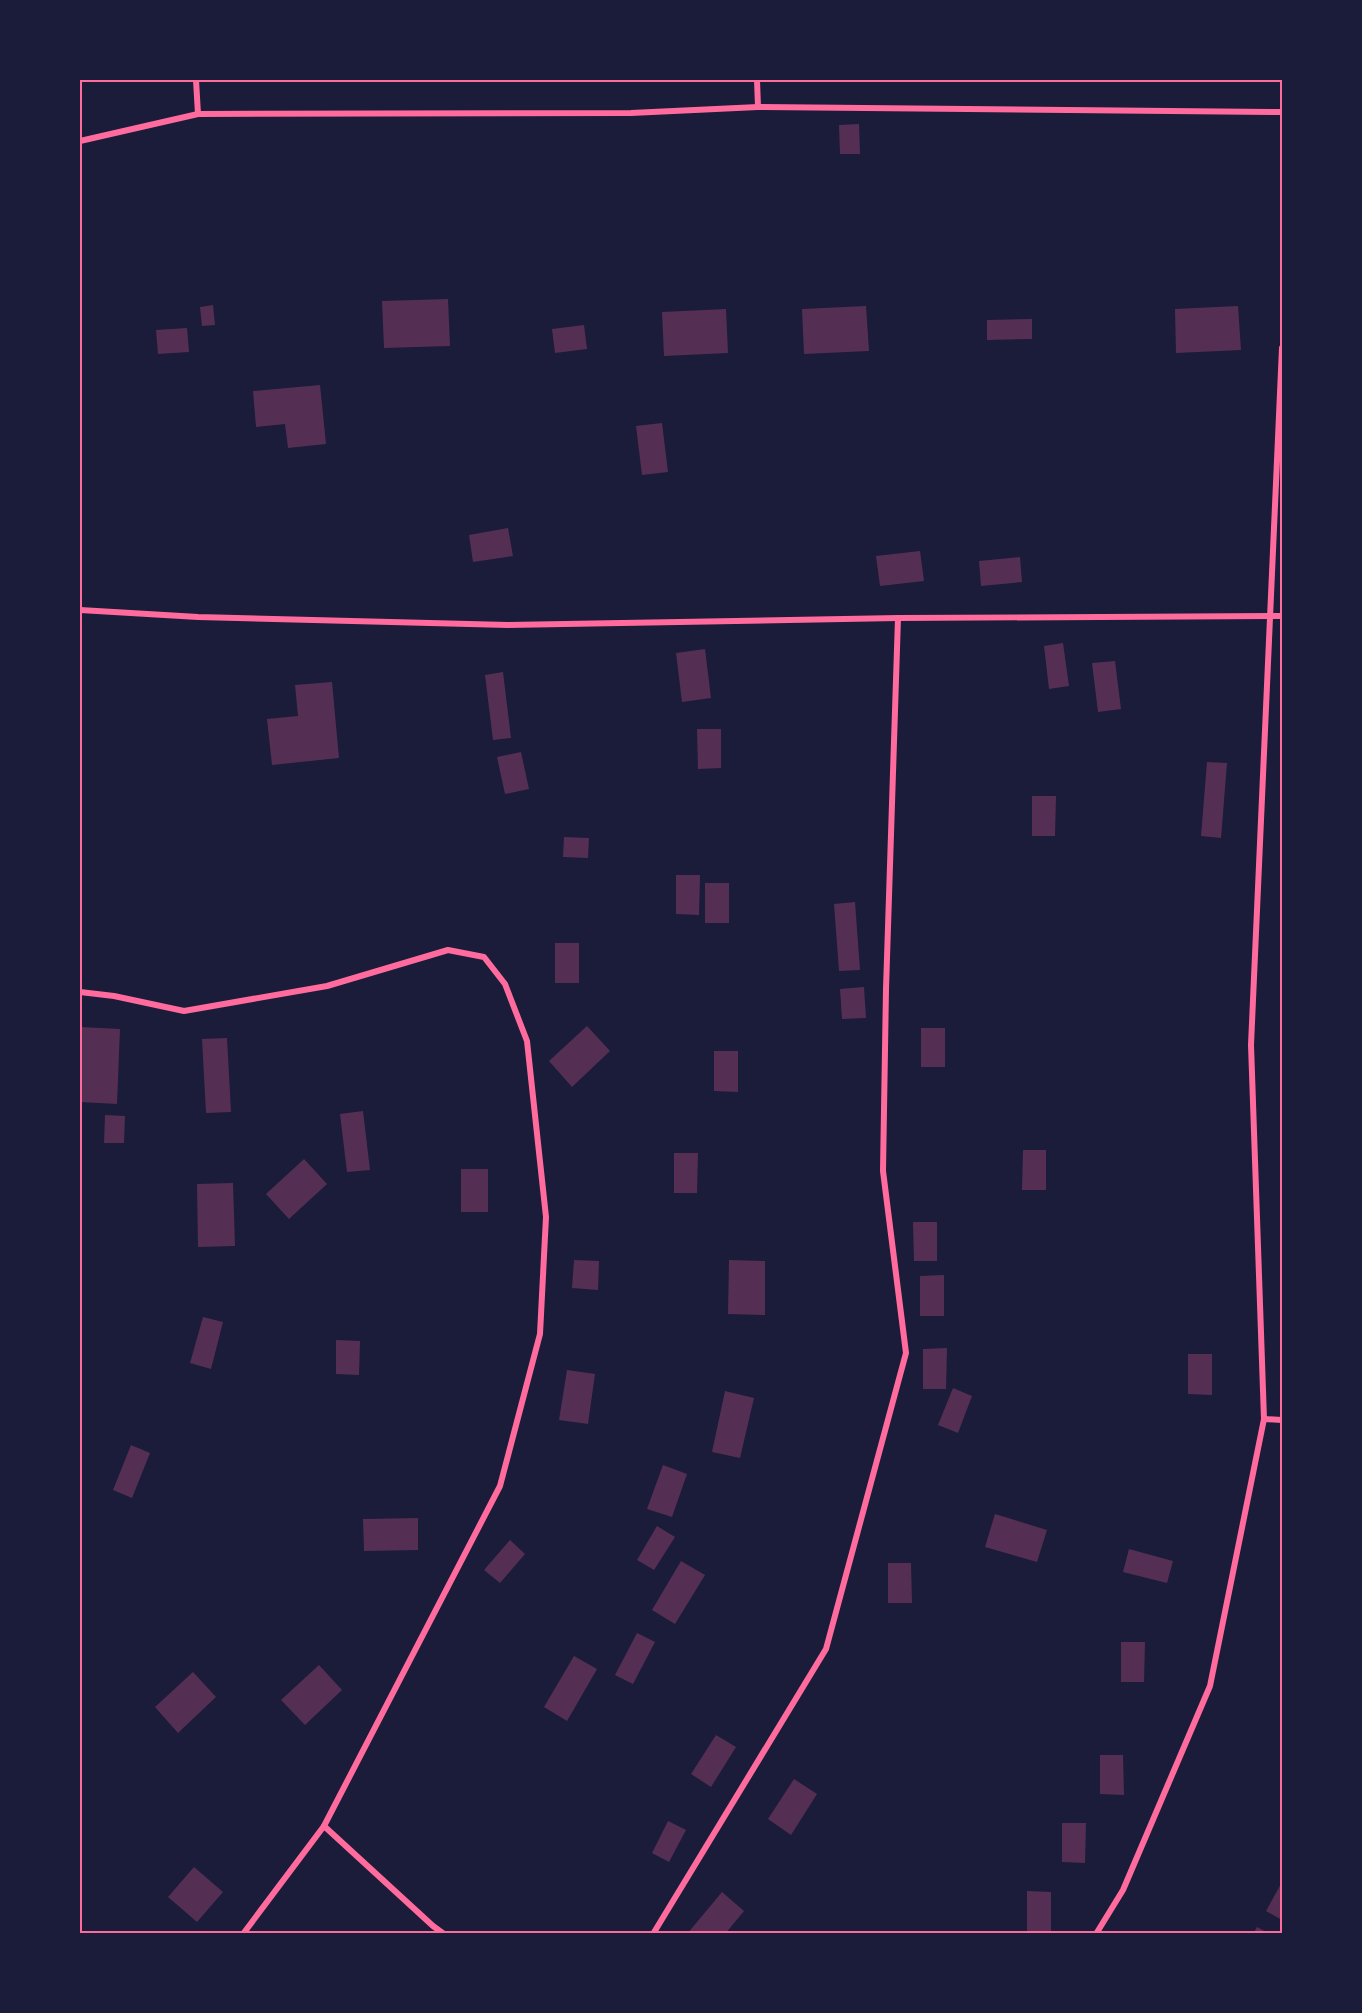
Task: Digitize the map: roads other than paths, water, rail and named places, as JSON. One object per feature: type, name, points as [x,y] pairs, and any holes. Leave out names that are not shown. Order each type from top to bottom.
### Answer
[{"type":"street","points":[[196,80],[198,114]]},
{"type":"street","points":[[757,80],[758,107]]},
{"type":"street","points":[[80,141],[198,114],[631,113],[758,107],[1282,112]]},
{"type":"street","points":[[1096,1934],[1123,1890],[1210,1686],[1264,1419],[1251,1045],[1282,348]]},
{"type":"street","points":[[80,610],[198,617],[508,625],[898,618],[1282,616]]},
{"type":"street","points":[[653,1934],[826,1649],[906,1353],[883,1171],[886,977],[898,618]]},
{"type":"street","points":[[80,992],[114,996],[184,1011],[327,986],[448,950],[484,957],[505,984],[527,1041],[546,1217],[540,1334],[500,1486],[324,1826],[243,1934]]},
{"type":"street","points":[[1264,1419],[1282,1420]]},
{"type":"street","points":[[324,1826],[444,1934]]}]
